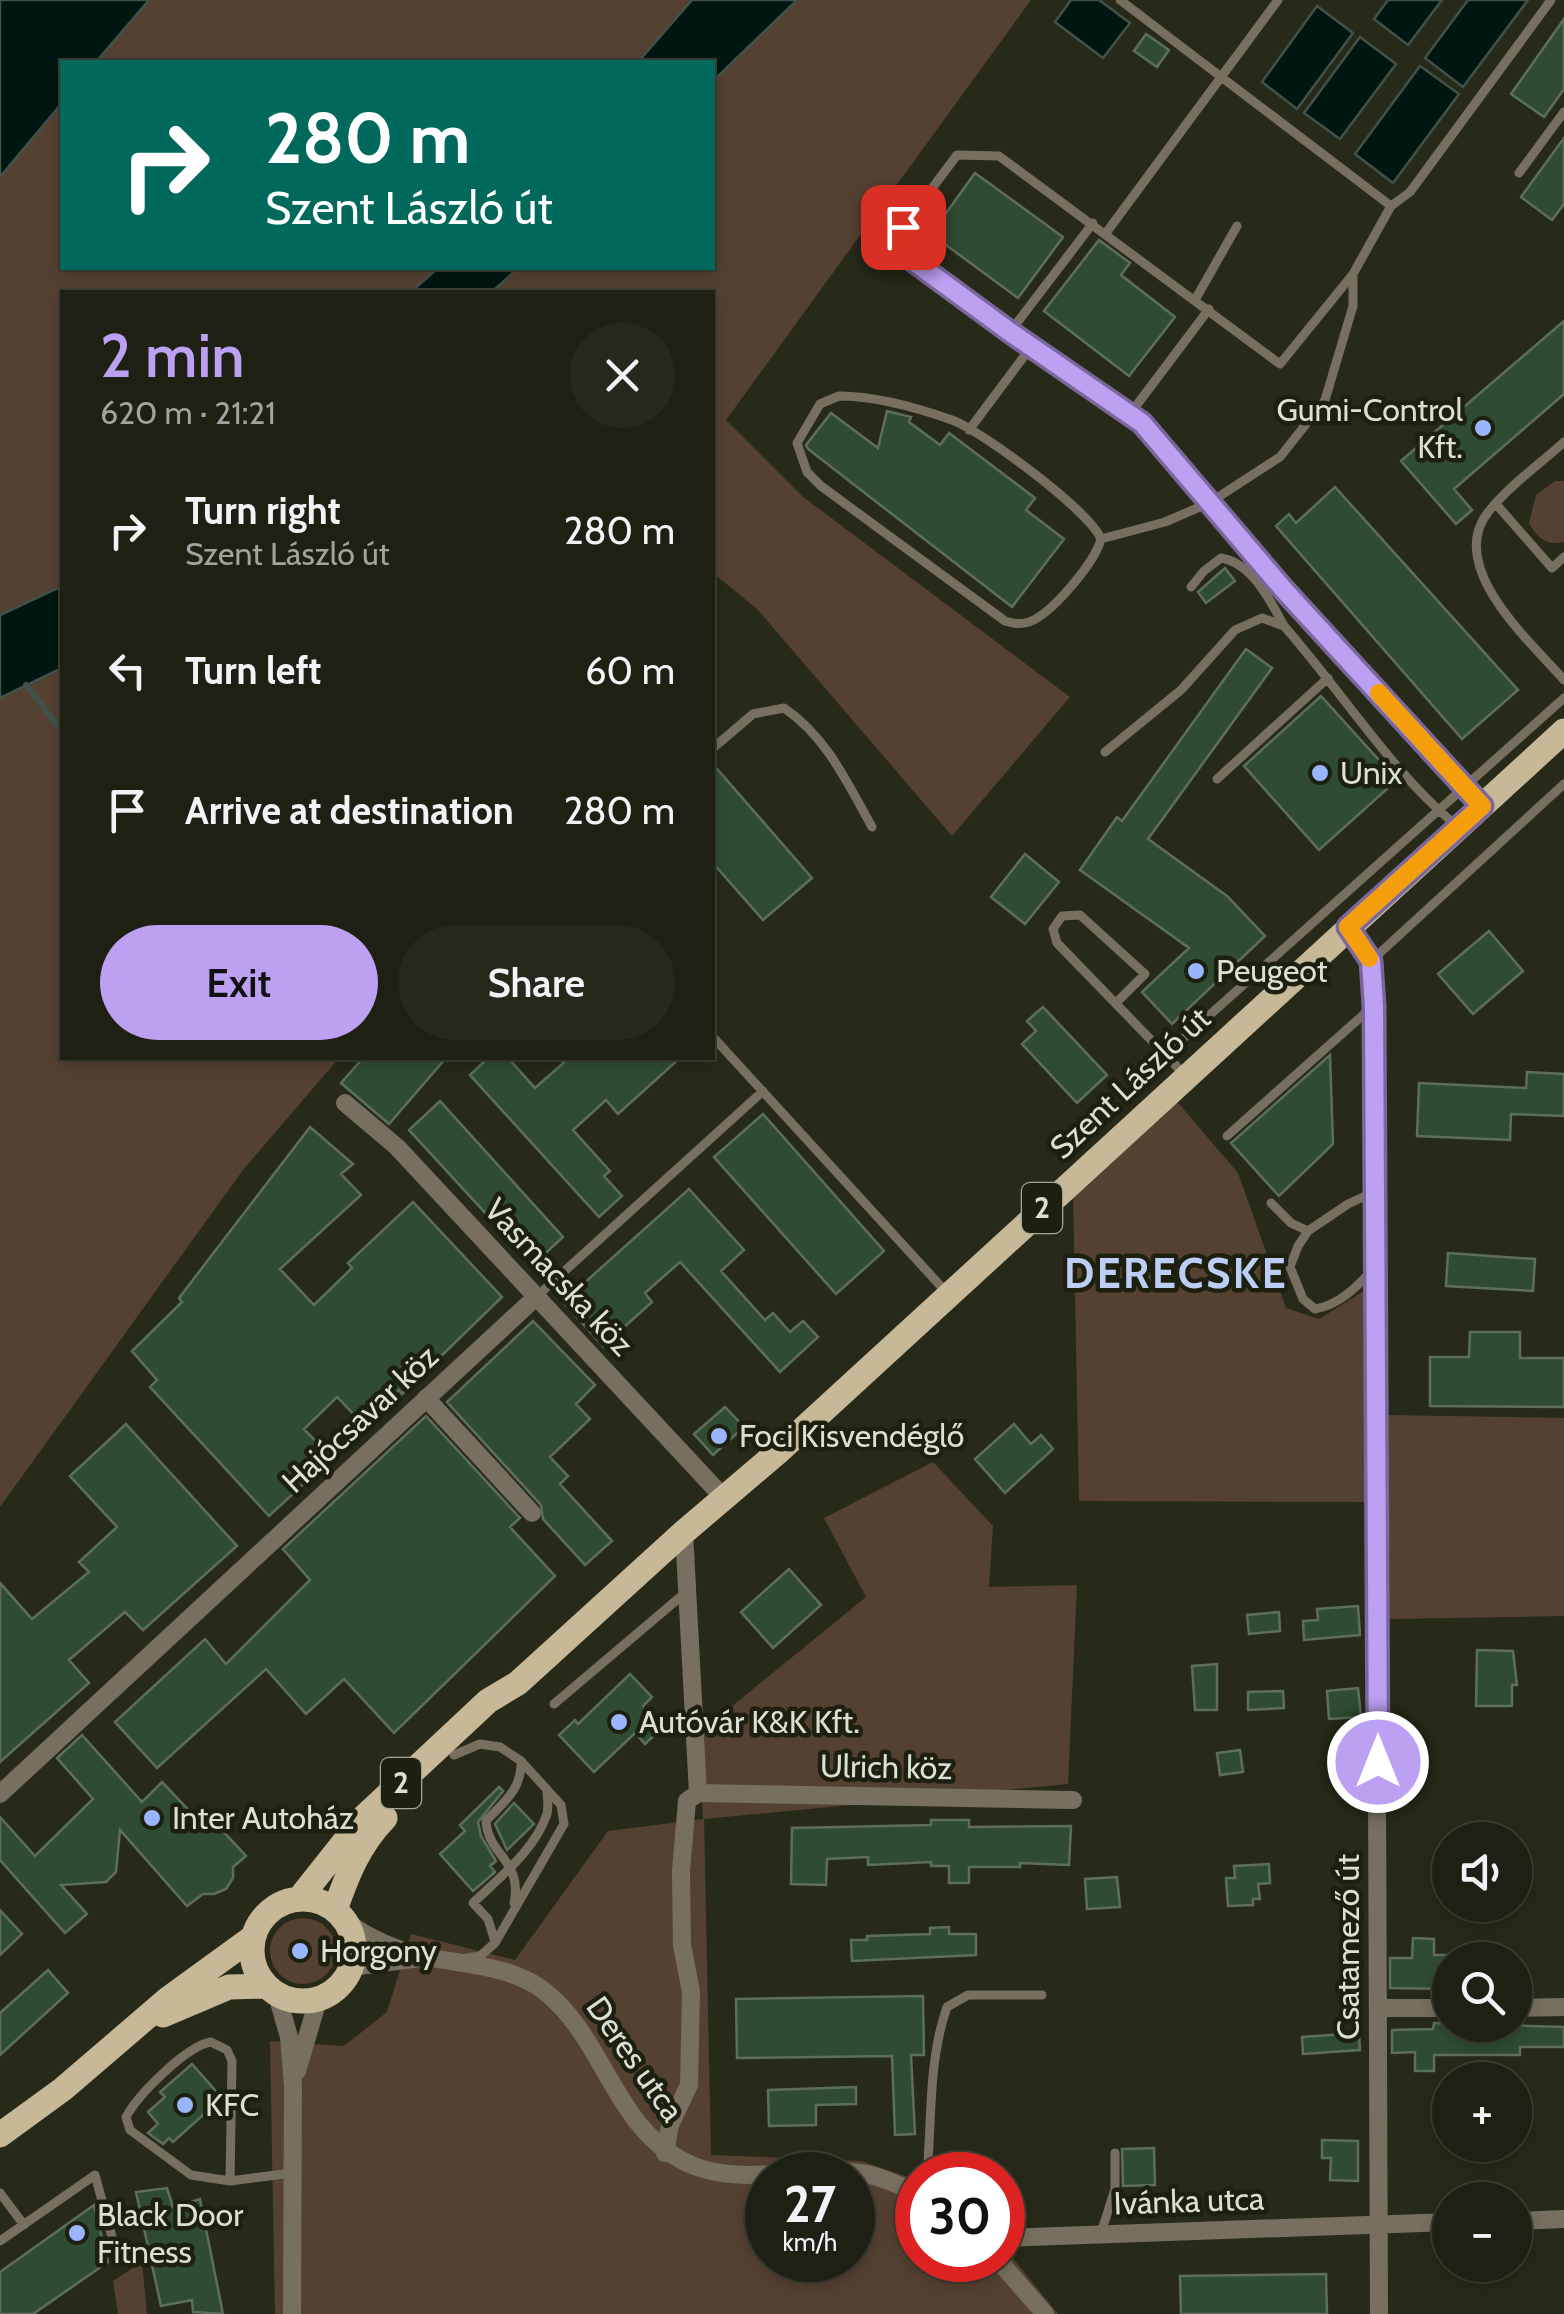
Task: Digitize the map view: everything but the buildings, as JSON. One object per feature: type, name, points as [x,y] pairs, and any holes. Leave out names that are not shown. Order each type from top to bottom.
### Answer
[{"type":"main road","name":"Szent László út","points":[[518,1683],[778,1452],[1348,927],[1448,819],[1564,731]]},
{"type":"main road","name":"2","points":[[351,1967],[352,1935],[340,1915],[349,1870],[370,1834],[454,1755],[518,1683]]},
{"type":"main road","name":"2","points":[[0,2135],[62,2089],[169,1998],[253,1937],[270,1910],[299,1899],[364,1817],[488,1701],[518,1683]]},
{"type":"main road","points":[[299,1899],[318,1902],[340,1915]]},
{"type":"main road","points":[[253,1937],[251,1956],[255,1971],[271,1990]]},
{"type":"main road","points":[[318,2000],[344,1981],[351,1967]]},
{"type":"main road","name":"2","points":[[132,2030],[230,1987],[271,1990],[302,2002],[318,2000]]},
{"type":"street","points":[[1348,927],[1371,961]]},
{"type":"street","name":"Csatamező út","points":[[1371,961],[1379,2314]]},
{"type":"street","name":"Vasmacska köz","points":[[345,1103],[398,1148],[723,1497]]},
{"type":"street","name":"Hajócsavar köz","points":[[0,1794],[536,1296]]},
{"type":"street","points":[[426,1398],[532,1513]]},
{"type":"street","points":[[665,2152],[670,2125],[689,2086],[691,1992],[682,1946],[681,1871],[686,1801],[698,1793],[684,1532]]},
{"type":"street","name":"Ulrich köz","points":[[698,1793],[1073,1800]]},
{"type":"street","points":[[340,1915],[366,1936],[425,1957]]},
{"type":"street","points":[[351,1967],[425,1957]]},
{"type":"street","name":"Deres utca","points":[[425,1957],[517,1975],[540,1987],[560,2004],[593,2048],[631,2117],[665,2152],[698,2168],[744,2174],[857,2173],[895,2184]]},
{"type":"street","points":[[271,1990],[289,2037],[293,2086],[292,2314]]},
{"type":"street","points":[[293,2086],[318,2000]]},
{"type":"street","points":[[1379,2008],[1432,2008]]},
{"type":"street","points":[[1532,2008],[1564,2008]]},
{"type":"street","points":[[1532,2221],[1564,2220]]},
{"type":"street","name":"Ivánka utca","points":[[1025,2237],[1432,2222]]},
{"type":"street","points":[[1017,2282],[1045,2314]]},
{"type":"lane","points":[[1120,0],[1392,206]]},
{"type":"lane","points":[[1106,234],[1278,0]]},
{"type":"lane","points":[[1552,0],[1410,192],[1392,206],[1353,274],[1280,364],[1093,222],[998,156],[958,155],[948,164],[903,227],[901,246],[912,260],[1030,347],[1130,414],[1184,470],[1284,590],[1474,797],[1564,698]]},
{"type":"lane","points":[[1519,173],[1564,112]]},
{"type":"lane","points":[[1010,332],[1093,222]]},
{"type":"lane","points":[[1195,300],[1238,226]]},
{"type":"lane","points":[[1101,539],[1165,522],[1209,503],[1280,457],[1325,400],[1353,306],[1353,274]]},
{"type":"lane","points":[[1130,414],[1209,309]]},
{"type":"lane","points":[[968,430],[1030,347]]},
{"type":"lane","points":[[840,396],[858,396],[955,421],[1087,516],[1101,539],[1098,552],[1050,609],[1031,622],[1005,621],[821,486],[807,472],[797,444],[820,404],[840,396]]},
{"type":"lane","points":[[1564,442],[1488,512],[1478,533],[1477,557],[1491,595],[1564,680]]},
{"type":"lane","points":[[1496,504],[1552,568],[1564,557]]},
{"type":"lane","points":[[1166,1054],[1448,819],[1284,626],[1244,566],[1221,558],[1204,570],[1191,587]]},
{"type":"lane","points":[[1105,752],[1181,690],[1235,630],[1262,618],[1284,626]]},
{"type":"lane","points":[[1217,779],[1328,678]]},
{"type":"lane","points":[[715,746],[754,714],[784,708],[800,719],[834,759],[872,827]]},
{"type":"lane","points":[[1371,961],[1564,784]]},
{"type":"lane","points":[[1117,1002],[1144,974],[1080,915],[1062,916],[1053,929],[1057,943],[1186,1076]]},
{"type":"lane","points":[[1226,1136],[1374,1006]]},
{"type":"lane","points":[[715,1039],[948,1294]]},
{"type":"lane","name":"Hajócsavar köz","points":[[536,1296],[763,1091]]},
{"type":"lane","points":[[1374,1192],[1348,1204],[1308,1232],[1290,1267],[1302,1299],[1315,1309],[1329,1307],[1344,1297],[1375,1268]]},
{"type":"lane","points":[[1271,1203],[1308,1232]]},
{"type":"lane","points":[[554,1704],[687,1591]]},
{"type":"lane","points":[[670,1730],[694,1727]]},
{"type":"lane","points":[[452,1960],[480,1956],[495,1943],[564,1824],[560,1805],[520,1761],[500,1747],[480,1744],[454,1755]]},
{"type":"lane","points":[[511,1916],[516,1896],[512,1866],[487,1836],[486,1821],[522,1778],[520,1761]]},
{"type":"lane","points":[[495,1943],[488,1919],[473,1903],[512,1866],[548,1812],[546,1790]]},
{"type":"lane","points":[[929,2152],[936,2050],[947,2008],[968,1996],[1042,1995]]},
{"type":"lane","points":[[230,2181],[232,2061],[228,2050],[211,2042],[192,2050],[134,2102],[126,2117],[130,2130],[191,2175],[230,2181],[292,2173]]},
{"type":"lane","points":[[1101,2234],[1115,2188],[1115,2152]]},
{"type":"lane","points":[[0,2242],[95,2176],[118,2259]]},
{"type":"lane","points":[[0,2192],[24,2225]]},
{"type":"shaded area","points":[[149,0],[692,0],[640,60],[98,60]]},
{"type":"shaded area","points":[[797,0],[1031,0],[726,420],[802,496],[1070,697],[952,836],[757,609],[715,575],[715,290],[494,290],[516,270],[715,270],[715,79]]},
{"type":"shaded area","points":[[60,105],[60,270],[436,270],[413,290],[60,290],[60,587],[0,615],[0,177]]},
{"type":"shaded area","points":[[1555,481],[1564,481],[1564,542],[1552,543],[1543,540],[1529,523],[1536,495]]},
{"type":"shaded area","points":[[60,669],[60,1060],[337,1060],[243,1170],[0,1507],[0,698]]},
{"type":"shaded area","points":[[1174,1098],[1238,1173],[1286,1308],[1319,1319],[1383,1279],[1385,1415],[1564,1418],[1564,1616],[1389,1619],[1383,1502],[1079,1501],[1073,1190]]},
{"type":"shaded area","points":[[933,1462],[993,1526],[989,1587],[1077,1585],[1068,1784],[704,1819],[711,2155],[745,2156],[745,2282],[875,2282],[875,2166],[895,2173],[895,2282],[1025,2282],[1025,2273],[1058,2314],[275,2314],[270,2041],[344,2046],[387,2012],[411,1934],[515,1960],[608,1831],[703,1819],[699,1733],[866,1597],[824,1518]]},
{"type":"shaded area","points":[[303,1918],[326,1928],[336,1951],[326,1974],[303,1984],[280,1974],[270,1951],[280,1928]]},
{"type":"shaded area","points":[[142,2262],[147,2314],[118,2314],[113,2281]]},
{"type":"water","points":[[0,0],[149,0],[98,60],[60,60],[60,105],[0,177]]},
{"type":"water","points":[[692,0],[797,0],[715,79],[715,60],[640,60]]},
{"type":"water","points":[[1071,0],[1099,0],[1130,23],[1103,58],[1055,22]]},
{"type":"water","points":[[1388,0],[1442,0],[1408,45],[1374,19]]},
{"type":"water","points":[[1468,0],[1528,0],[1463,87],[1425,58]]},
{"type":"water","points":[[1317,6],[1353,33],[1297,109],[1262,82]]},
{"type":"water","points":[[1360,37],[1396,64],[1340,139],[1304,113]]},
{"type":"water","points":[[1420,66],[1459,94],[1393,183],[1355,154]]},
{"type":"water","points":[[436,270],[516,270],[494,290],[413,290]]},
{"type":"water","points":[[60,587],[60,669],[0,698],[0,615]]},
{"type":"waterway","points":[[26,685],[60,728]]},
{"type":"slow traffic","points":[[1369,958],[1348,927],[1482,806],[1379,693]]},
{"type":"place","name":"Gumi-Control Kft.","points":[[1483,428]]},
{"type":"place","name":"Unix","points":[[1320,773]]},
{"type":"place","name":"Peugeot","points":[[1196,971]]},
{"type":"place","name":"Foci Kisvendéglő","points":[[719,1436]]},
{"type":"place","name":"Autóvár K&K Kft.","points":[[619,1722]]},
{"type":"place","name":"Inter Autoház","points":[[152,1818]]},
{"type":"place","name":"Horgony","points":[[300,1951]]},
{"type":"place","name":"KFC","points":[[185,2105]]},
{"type":"place","name":"Black Door Fitness","points":[[77,2233]]},
{"type":"district","name":"DERECSKE","points":[[1176,1273]]},
{"type":"route","points":[[903,227],[901,246],[912,260],[1142,423],[1284,590],[1482,806],[1348,927],[1371,961],[1374,1006],[1378,1762]]}]
